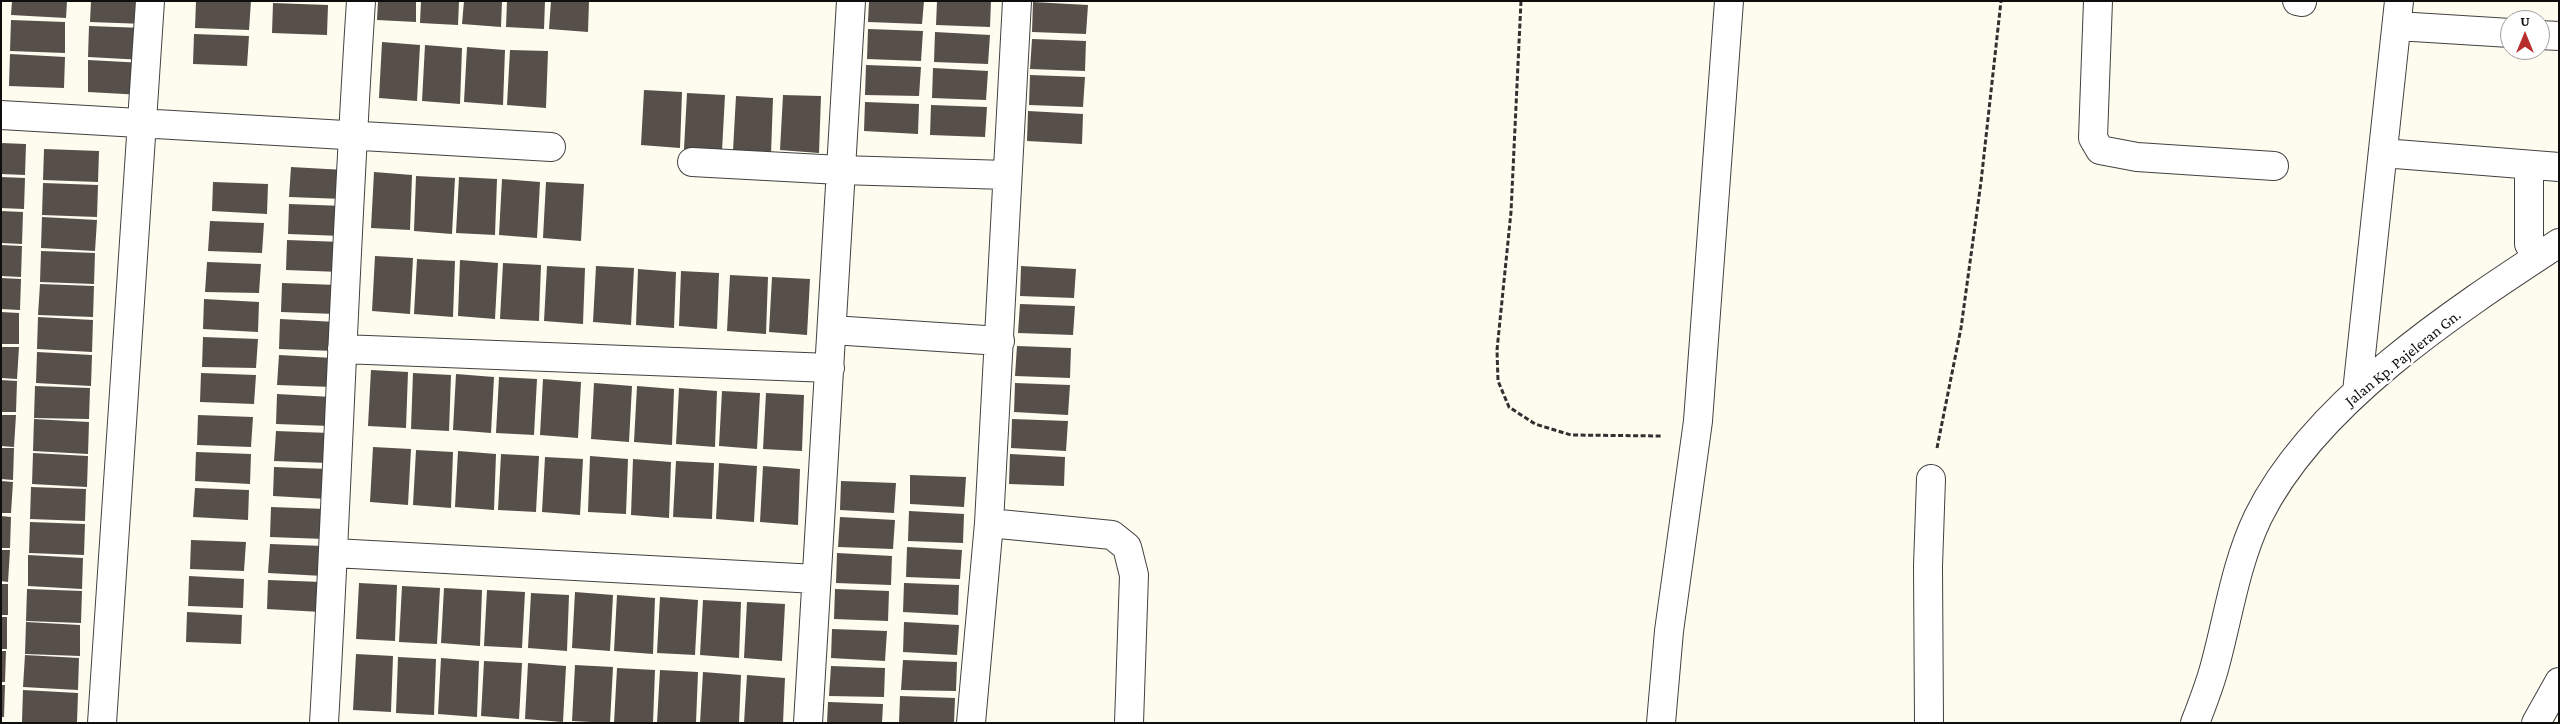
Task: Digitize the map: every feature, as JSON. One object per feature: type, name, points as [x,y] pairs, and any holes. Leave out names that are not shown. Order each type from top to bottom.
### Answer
[{"type":"street","points":[[102,723],[150,1]]},
{"type":"street","points":[[324,723],[334,553],[352,136],[361,1]]},
{"type":"street","points":[[808,723],[851,1]]},
{"type":"street","points":[[971,723],[989,523],[1017,1]]},
{"type":"street","points":[[1660,723],[1696,437],[1729,1]]},
{"type":"street","points":[[2098,1],[2093,138],[2100,150],[2137,156],[2274,166]]},
{"type":"street","points":[[2297,1],[2302,2]]},
{"type":"street","points":[[2357,392],[2398,14],[2500,31]]},
{"type":"street","points":[[1,115],[551,147]]},
{"type":"street","points":[[2383,153],[2559,168]]},
{"type":"street","points":[[692,162],[840,170],[1007,174]]},
{"type":"street","points":[[2529,165],[2529,244]]},
{"type":"street","name":"Jalan Kp. Pajeleran Gn.","points":[[2195,723],[2214,671],[2239,567],[2257,519],[2280,477],[2313,438],[2357,392],[2424,337],[2505,278],[2559,243]]},
{"type":"street","points":[[832,330],[1000,341]]},
{"type":"street","points":[[342,349],[830,368]]},
{"type":"street","points":[[1929,723],[1928,566],[1931,479]]},
{"type":"street","points":[[989,523],[1112,535],[1127,547],[1134,575],[1129,723]]},
{"type":"street","points":[[334,553],[816,579]]},
{"type":"street","points":[[2536,723],[2559,682]]},
{"type":"path","points":[[1521,1],[1511,212],[1496,350],[1498,381],[1509,408],[1535,424],[1571,435],[1696,437]]},
{"type":"path","points":[[1931,479],[1961,328],[1983,164],[2001,1]]},
{"type":"building","points":[[12,1],[67,1],[66,18],[11,15]]},
{"type":"building","points":[[91,1],[146,1],[145,24],[90,22]]},
{"type":"building","points":[[196,1],[251,1],[249,30],[195,28]]},
{"type":"building","points":[[378,1],[416,1],[416,22],[377,20]]},
{"type":"building","points":[[421,1],[459,1],[458,25],[420,23]]},
{"type":"building","points":[[464,1],[502,1],[501,27],[462,24]]},
{"type":"building","points":[[507,1],[545,1],[544,29],[506,27]]},
{"type":"building","points":[[551,1],[589,1],[588,32],[549,29]]},
{"type":"building","points":[[869,1],[924,1],[922,24],[868,22]]},
{"type":"building","points":[[937,1],[991,1],[990,27],[936,25]]},
{"type":"building","points":[[1033,2],[1088,5],[1086,34],[1032,32]]},
{"type":"building","points":[[273,3],[328,5],[327,35],[272,33]]},
{"type":"building","points":[[11,20],[65,22],[65,53],[10,51]]},
{"type":"building","points":[[89,26],[144,28],[144,60],[88,57]]},
{"type":"building","points":[[868,29],[923,31],[921,61],[867,59]]},
{"type":"building","points":[[935,32],[990,35],[988,64],[934,62]]},
{"type":"building","points":[[194,34],[249,36],[247,66],[193,64]]},
{"type":"building","points":[[1032,39],[1086,41],[1085,71],[1030,69]]},
{"type":"building","points":[[382,42],[420,45],[417,101],[379,98]]},
{"type":"building","points":[[425,45],[462,48],[460,104],[422,101]]},
{"type":"building","points":[[467,47],[505,50],[503,105],[464,102]]},
{"type":"building","points":[[510,50],[548,51],[546,108],[507,105]]},
{"type":"building","points":[[10,54],[65,57],[64,88],[9,86]]},
{"type":"building","points":[[88,60],[144,63],[142,95],[88,92]]},
{"type":"building","points":[[866,65],[921,67],[919,96],[865,95]]},
{"type":"building","points":[[933,68],[988,71],[986,100],[932,98]]},
{"type":"building","points":[[1030,75],[1085,77],[1083,107],[1029,105]]},
{"type":"building","points":[[644,90],[682,92],[680,148],[641,145]]},
{"type":"building","points":[[687,93],[725,95],[722,151],[684,149]]},
{"type":"building","points":[[783,95],[821,96],[819,153],[780,150]]},
{"type":"building","points":[[736,96],[773,98],[771,154],[733,151]]},
{"type":"building","points":[[865,102],[919,104],[918,134],[864,131]]},
{"type":"building","points":[[931,105],[987,107],[985,137],[930,135]]},
{"type":"building","points":[[1028,111],[1083,114],[1082,144],[1027,141]]},
{"type":"building","points":[[1,143],[26,144],[25,175],[1,174]]},
{"type":"building","points":[[44,149],[99,151],[98,182],[43,180]]},
{"type":"building","points":[[291,167],[345,170],[344,199],[289,197]]},
{"type":"building","points":[[374,172],[412,175],[410,230],[371,228]]},
{"type":"building","points":[[416,176],[455,178],[452,234],[414,231]]},
{"type":"building","points":[[1,177],[25,178],[24,209],[1,208]]},
{"type":"building","points":[[459,177],[497,179],[495,235],[456,233]]},
{"type":"building","points":[[502,179],[540,182],[537,238],[499,235]]},
{"type":"building","points":[[213,182],[268,184],[267,214],[212,211]]},
{"type":"building","points":[[546,182],[584,184],[581,241],[543,238]]},
{"type":"building","points":[[43,183],[98,185],[97,217],[42,215]]},
{"type":"building","points":[[289,204],[344,206],[342,236],[288,234]]},
{"type":"building","points":[[1,211],[23,212],[22,244],[1,243]]},
{"type":"building","points":[[42,217],[97,220],[95,251],[41,248]]},
{"type":"building","points":[[210,221],[264,223],[262,253],[208,251]]},
{"type":"building","points":[[287,240],[342,242],[340,272],[286,270]]},
{"type":"building","points":[[1,245],[22,246],[21,277],[1,276]]},
{"type":"building","points":[[41,251],[95,253],[94,284],[40,282]]},
{"type":"building","points":[[375,256],[413,258],[410,314],[372,311]]},
{"type":"building","points":[[417,259],[455,261],[453,317],[414,314]]},
{"type":"building","points":[[460,260],[498,263],[495,319],[458,316]]},
{"type":"building","points":[[207,262],[261,264],[259,293],[205,292]]},
{"type":"building","points":[[503,263],[541,265],[539,321],[500,319]]},
{"type":"building","points":[[547,266],[585,268],[583,324],[544,321]]},
{"type":"building","points":[[596,266],[634,268],[631,325],[593,322]]},
{"type":"building","points":[[1021,266],[1076,269],[1074,298],[1020,296]]},
{"type":"building","points":[[638,269],[676,272],[674,328],[636,325]]},
{"type":"building","points":[[681,271],[719,273],[717,329],[679,326]]},
{"type":"building","points":[[730,275],[768,277],[766,334],[727,331]]},
{"type":"building","points":[[772,277],[810,279],[807,335],[769,332]]},
{"type":"building","points":[[1,278],[21,279],[20,310],[1,309]]},
{"type":"building","points":[[282,283],[337,285],[335,314],[281,312]]},
{"type":"building","points":[[40,284],[94,286],[93,317],[38,315]]},
{"type":"building","points":[[204,299],[259,302],[258,332],[203,329]]},
{"type":"building","points":[[1020,304],[1075,306],[1073,335],[1018,333]]},
{"type":"building","points":[[1,312],[19,313],[19,344],[1,344]]},
{"type":"building","points":[[38,317],[93,320],[92,352],[37,349]]},
{"type":"building","points":[[280,319],[336,322],[334,351],[279,349]]},
{"type":"building","points":[[203,337],[258,339],[256,368],[202,367]]},
{"type":"building","points":[[1017,346],[1071,348],[1070,378],[1015,376]]},
{"type":"building","points":[[1,347],[19,347],[17,379],[1,378]]},
{"type":"building","points":[[37,352],[92,355],[91,386],[36,383]]},
{"type":"building","points":[[279,355],[333,358],[332,387],[277,385]]},
{"type":"building","points":[[371,370],[408,372],[406,428],[368,426]]},
{"type":"building","points":[[201,373],[256,375],[254,404],[200,402]]},
{"type":"building","points":[[413,373],[451,375],[449,431],[411,429]]},
{"type":"building","points":[[456,374],[494,377],[491,433],[453,430]]},
{"type":"building","points":[[499,377],[537,379],[534,435],[496,433]]},
{"type":"building","points":[[543,379],[581,382],[578,438],[540,435]]},
{"type":"building","points":[[1,380],[17,381],[16,412],[1,412]]},
{"type":"building","points":[[594,383],[632,386],[629,442],[591,439]]},
{"type":"building","points":[[1015,383],[1070,385],[1068,415],[1014,412]]},
{"type":"building","points":[[35,386],[90,388],[89,419],[34,418]]},
{"type":"building","points":[[637,386],[674,389],[672,445],[634,442]]},
{"type":"building","points":[[679,388],[717,391],[715,447],[676,444]]},
{"type":"building","points":[[722,391],[760,393],[757,449],[719,446]]},
{"type":"building","points":[[766,393],[804,395],[802,451],[763,449]]},
{"type":"building","points":[[277,394],[332,397],[330,426],[276,424]]},
{"type":"building","points":[[1,415],[16,415],[14,447],[1,446]]},
{"type":"building","points":[[198,415],[253,417],[251,447],[197,445]]},
{"type":"building","points":[[34,419],[89,422],[88,454],[33,451]]},
{"type":"building","points":[[1012,419],[1068,421],[1066,451],[1011,448]]},
{"type":"building","points":[[276,431],[330,433],[329,463],[274,461]]},
{"type":"building","points":[[373,447],[411,449],[408,505],[370,502]]},
{"type":"building","points":[[1,448],[14,448],[13,480],[1,479]]},
{"type":"building","points":[[416,450],[453,452],[451,508],[413,505]]},
{"type":"building","points":[[458,451],[496,454],[494,510],[455,507]]},
{"type":"building","points":[[196,452],[251,454],[250,484],[195,481]]},
{"type":"building","points":[[33,453],[88,456],[87,487],[32,484]]},
{"type":"building","points":[[501,454],[539,456],[536,512],[498,510]]},
{"type":"building","points":[[1010,454],[1065,457],[1064,486],[1009,484]]},
{"type":"building","points":[[590,456],[628,459],[626,514],[588,512]]},
{"type":"building","points":[[545,457],[583,459],[580,515],[542,512]]},
{"type":"building","points":[[633,459],[671,462],[669,518],[631,515]]},
{"type":"building","points":[[676,461],[714,463],[712,519],[673,517]]},
{"type":"building","points":[[719,463],[757,466],[754,522],[716,519]]},
{"type":"building","points":[[763,466],[800,469],[798,525],[760,522]]},
{"type":"building","points":[[274,467],[328,469],[327,499],[273,496]]},
{"type":"building","points":[[910,475],[966,477],[964,507],[910,504]]},
{"type":"building","points":[[1,481],[13,482],[11,513],[1,513]]},
{"type":"building","points":[[841,481],[896,483],[894,513],[840,510]]},
{"type":"building","points":[[31,487],[86,489],[85,521],[30,519]]},
{"type":"building","points":[[195,488],[249,490],[248,520],[193,517]]},
{"type":"building","points":[[271,507],[326,509],[324,539],[270,537]]},
{"type":"building","points":[[909,511],[964,514],[963,543],[908,541]]},
{"type":"building","points":[[1,516],[11,517],[10,548],[1,548]]},
{"type":"building","points":[[840,517],[895,520],[893,549],[838,547]]},
{"type":"building","points":[[30,522],[85,524],[84,555],[29,553]]},
{"type":"building","points":[[191,540],[246,542],[244,571],[190,569]]},
{"type":"building","points":[[270,544],[324,546],[323,576],[268,573]]},
{"type":"building","points":[[907,547],[962,550],[960,579],[906,577]]},
{"type":"building","points":[[1,550],[10,550],[8,582],[1,581]]},
{"type":"building","points":[[837,553],[892,556],[891,585],[836,583]]},
{"type":"building","points":[[28,555],[83,558],[82,589],[28,586]]},
{"type":"building","points":[[189,576],[244,579],[243,608],[188,606]]},
{"type":"building","points":[[268,580],[322,582],[321,612],[267,609]]},
{"type":"building","points":[[359,583],[397,585],[395,641],[356,639]]},
{"type":"building","points":[[904,583],[959,585],[958,615],[903,612]]},
{"type":"building","points":[[1,584],[8,584],[8,615],[1,615]]},
{"type":"building","points":[[402,586],[440,588],[437,644],[399,642]]},
{"type":"building","points":[[444,588],[482,590],[480,646],[441,643]]},
{"type":"building","points":[[27,589],[82,591],[81,623],[26,621]]},
{"type":"building","points":[[835,589],[889,591],[888,621],[834,619]]},
{"type":"building","points":[[487,590],[525,592],[522,648],[484,646]]},
{"type":"building","points":[[575,592],[613,595],[610,651],[572,648]]},
{"type":"building","points":[[531,593],[569,595],[567,651],[528,648]]},
{"type":"building","points":[[617,595],[655,598],[653,654],[614,651]]},
{"type":"building","points":[[660,597],[698,600],[695,655],[657,653]]},
{"type":"building","points":[[703,600],[741,602],[739,658],[700,655]]},
{"type":"building","points":[[747,602],[785,604],[782,661],[744,658]]},
{"type":"building","points":[[187,612],[242,615],[241,644],[186,642]]},
{"type":"building","points":[[1,617],[7,617],[7,649],[1,649]]},
{"type":"building","points":[[26,622],[80,625],[80,656],[25,654]]},
{"type":"building","points":[[904,622],[959,625],[957,655],[903,652]]},
{"type":"building","points":[[832,629],[887,631],[885,661],[831,658]]},
{"type":"building","points":[[1,651],[6,651],[5,682],[1,682]]},
{"type":"building","points":[[356,654],[393,656],[391,712],[353,710]]},
{"type":"building","points":[[25,655],[79,658],[78,690],[23,687]]},
{"type":"building","points":[[398,657],[436,659],[434,715],[396,713]]},
{"type":"building","points":[[441,658],[479,661],[477,717],[438,714]]},
{"type":"building","points":[[903,660],[957,662],[956,691],[901,690]]},
{"type":"building","points":[[484,661],[522,663],[519,719],[481,716]]},
{"type":"building","points":[[528,663],[566,666],[563,722],[525,719]]},
{"type":"building","points":[[575,665],[613,667],[610,723],[572,721]]},
{"type":"building","points":[[831,666],[885,668],[884,697],[829,696]]},
{"type":"building","points":[[617,668],[655,670],[653,723],[614,723]]},
{"type":"building","points":[[660,670],[698,672],[696,723],[657,723]]},
{"type":"building","points":[[703,672],[741,675],[739,723],[700,723]]},
{"type":"building","points":[[747,675],[785,678],[783,723],[744,723]]},
{"type":"building","points":[[1,685],[5,685],[4,717],[1,717]]},
{"type":"building","points":[[23,690],[78,693],[77,723],[22,722]]},
{"type":"building","points":[[900,696],[955,698],[954,723],[899,723]]},
{"type":"building","points":[[828,702],[883,704],[882,723],[827,723]]}]
